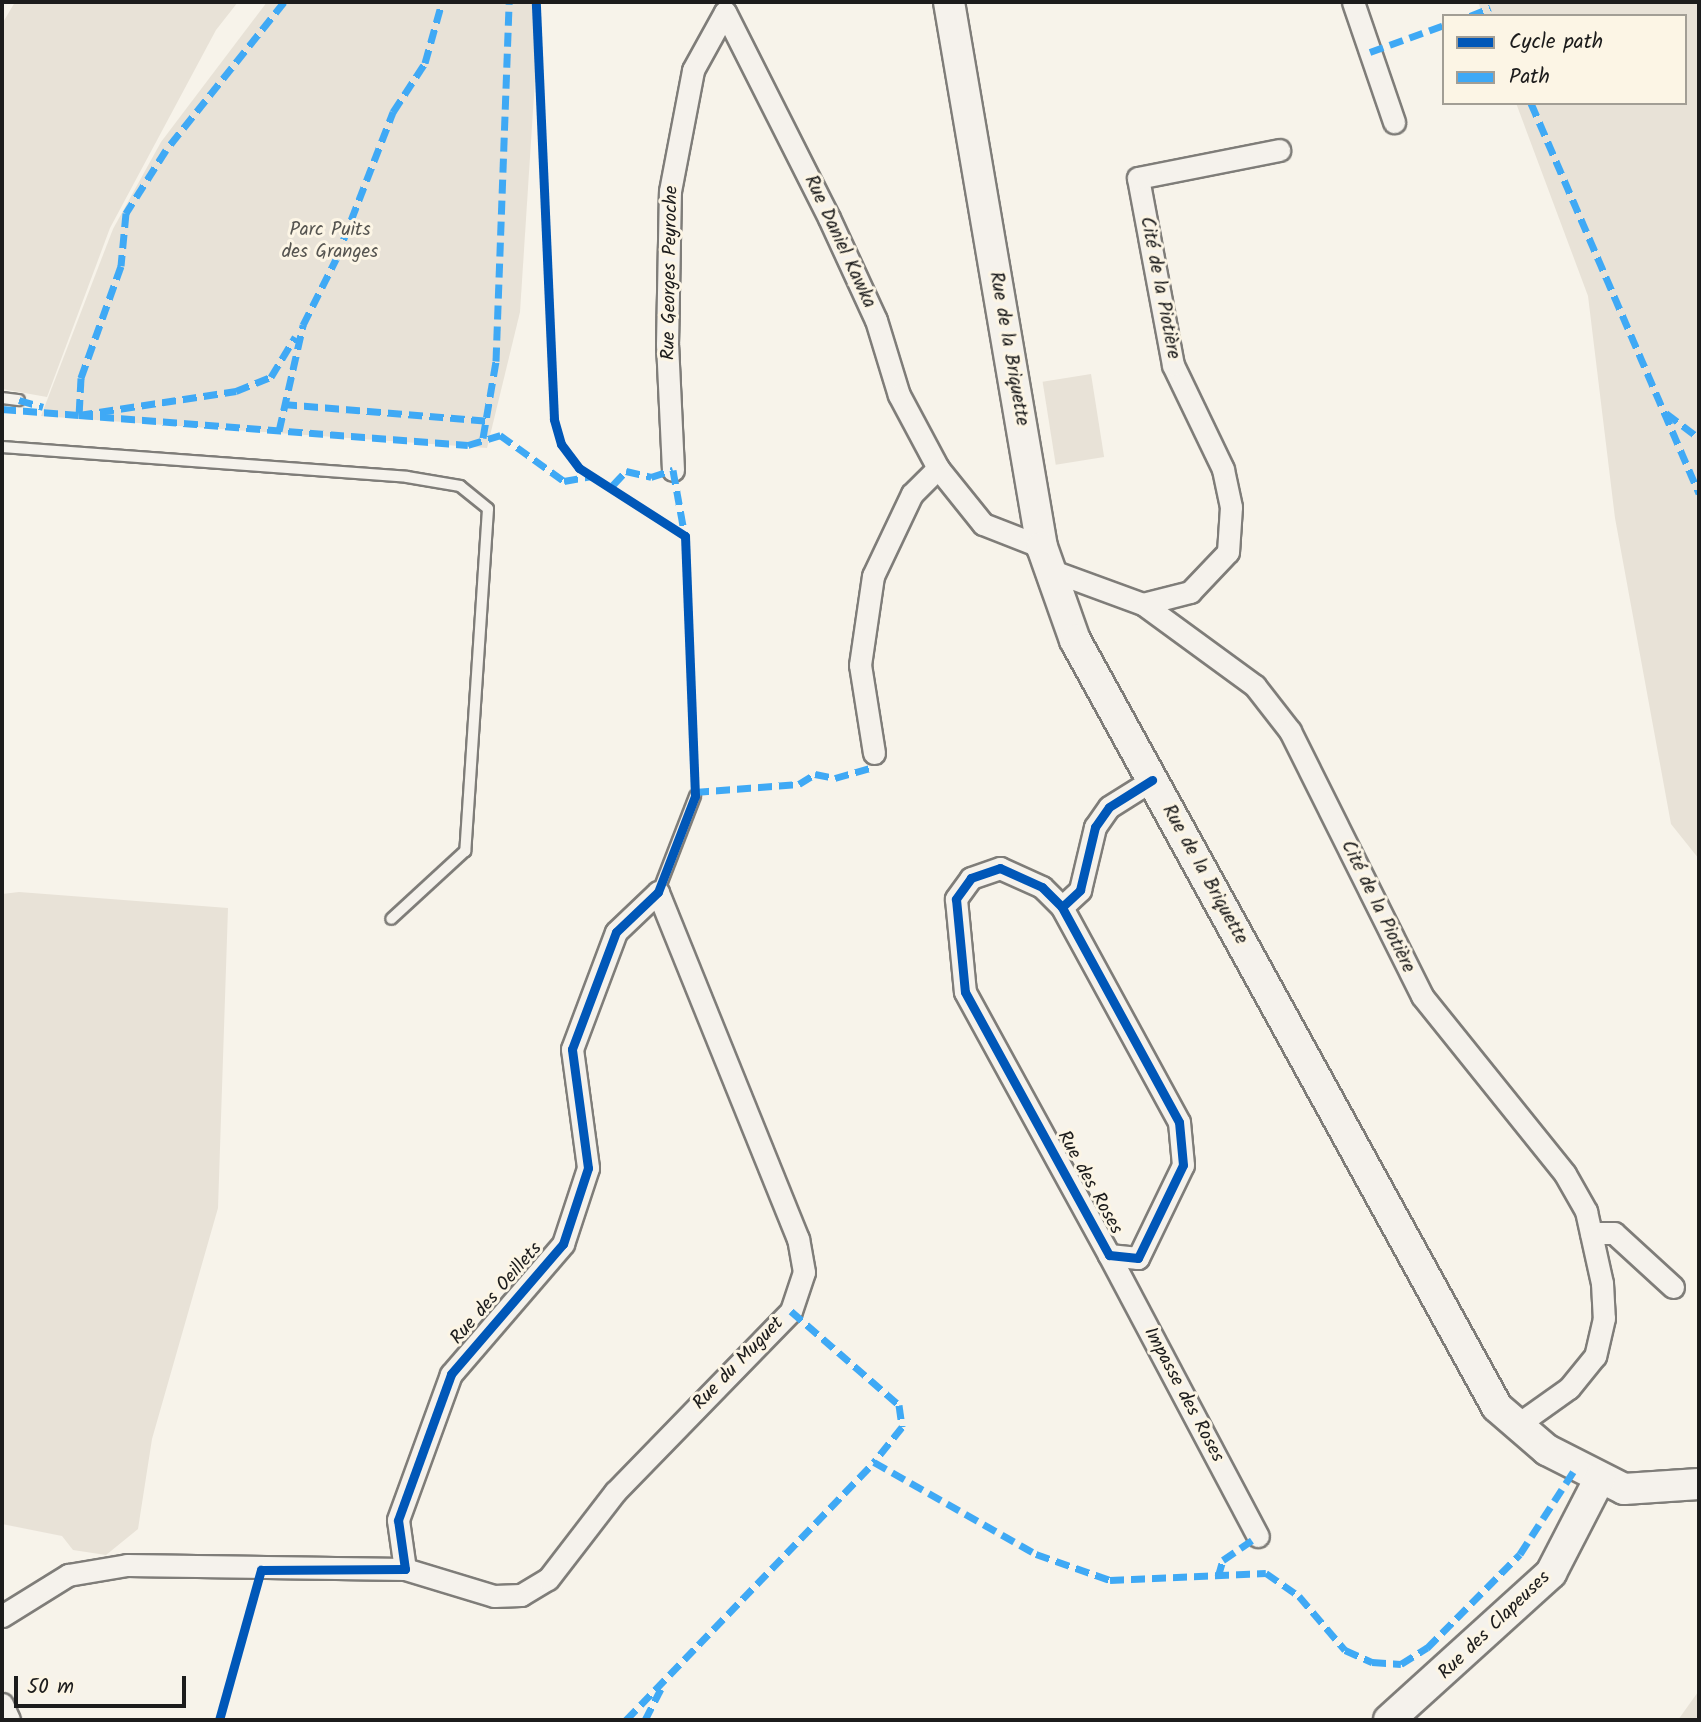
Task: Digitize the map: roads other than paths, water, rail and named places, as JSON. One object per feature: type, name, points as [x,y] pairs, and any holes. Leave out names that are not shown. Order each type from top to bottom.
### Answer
[{"type":"main road","name":"Rue de la Briquette","points":[[949,2],[1046,558],[1076,640],[1497,1407],[1547,1450],[1624,1489],[1699,1483]]},
{"type":"main road","name":"Rue des Clapeuses","points":[[1390,1720],[1551,1573],[1600,1478]]},
{"type":"street","points":[[1353,2],[1394,122]]},
{"type":"street","name":"Rue Daniel Kawka","points":[[726,11],[830,218],[876,320],[900,395],[938,468],[983,524],[1046,558]]},
{"type":"street","name":"Rue Georges Peyroche","points":[[673,470],[667,345],[670,191],[694,70],[726,11]]},
{"type":"street","name":"Cité de la Piotière","points":[[1143,604],[1190,593],[1212,576],[1228,552],[1231,507],[1223,469],[1173,365],[1139,178],[1279,150]]},
{"type":"street","points":[[874,752],[860,665],[873,576],[895,519],[938,468]]},
{"type":"street","name":"Cité de la Piotière","points":[[1046,558],[1143,604],[1255,686],[1290,731],[1422,996],[1565,1174],[1591,1233],[1604,1318],[1595,1356],[1569,1388],[1517,1424]]},
{"type":"street","points":[[1062,907],[1080,890],[1095,827],[1109,807],[1152,780]]},
{"type":"street","name":"Rue des Roses","points":[[1000,868],[1042,887],[1062,907],[1179,1122],[1183,1165],[1138,1258],[1108,1255],[965,992],[956,899],[971,878],[1000,868]]},
{"type":"street","name":"Rue du Muguet","points":[[2,1616],[68,1575],[127,1565],[405,1569],[494,1596],[521,1595],[548,1579],[615,1492],[791,1311],[804,1272],[798,1238],[658,892]]},
{"type":"street","name":"Rue des Oeillets","points":[[405,1569],[398,1520],[451,1374],[563,1244],[588,1168],[572,1049],[617,932],[658,892]]},
{"type":"street","points":[[1591,1233],[1615,1233],[1673,1287]]},
{"type":"street","name":"Impasse des Roses","points":[[1108,1255],[1258,1536]]},
{"type":"street","points":[[2,1704],[9,1720]]},
{"type":"lane","points":[[2,398],[19,400]]},
{"type":"lane","points":[[2,447],[407,477],[460,486],[488,509],[465,851],[391,919]]},
{"type":"lane","points":[[658,892],[695,796]]},
{"type":"park label","name":"Parc Puits des Granges","points":[[330,242]]}]
